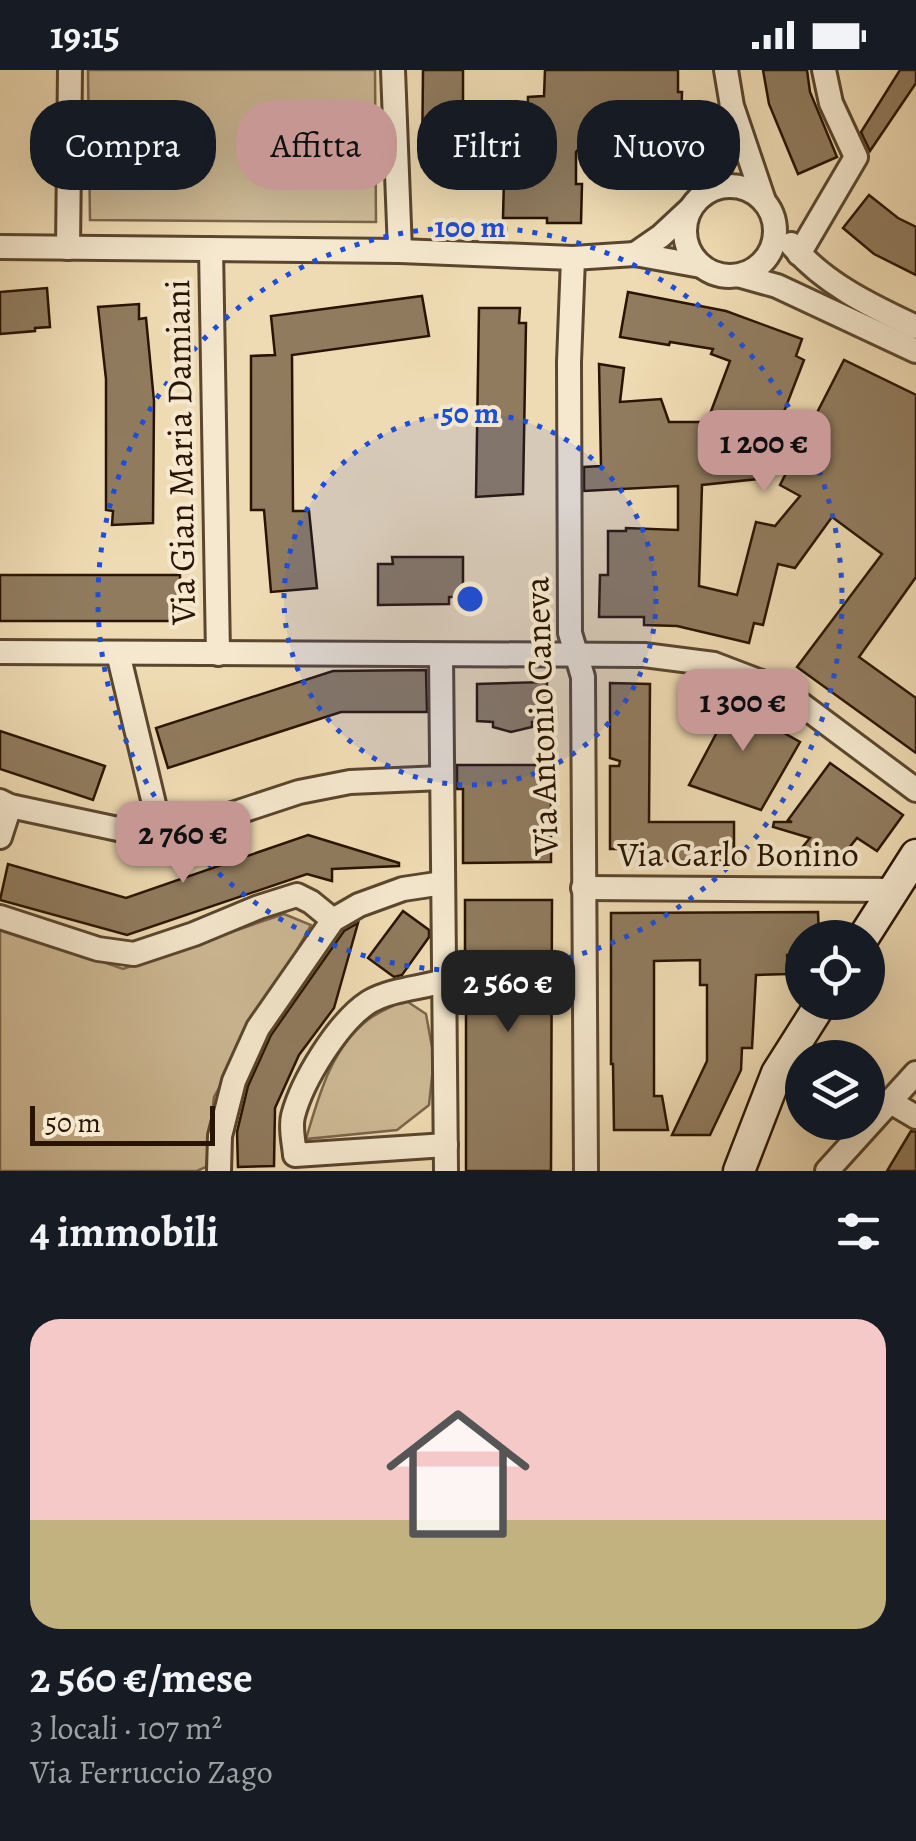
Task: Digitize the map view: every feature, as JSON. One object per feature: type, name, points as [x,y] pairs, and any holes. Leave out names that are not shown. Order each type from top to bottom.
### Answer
[{"type":"street","points":[[68,248],[70,70]]},
{"type":"street","points":[[393,70],[400,251]]},
{"type":"street","points":[[726,70],[731,100]]},
{"type":"street","points":[[799,254],[856,157],[831,103],[824,70]]},
{"type":"street","points":[[740,130],[764,201]]},
{"type":"street","points":[[635,254],[714,189],[734,186],[754,192],[764,201],[775,225],[768,258],[741,276]]},
{"type":"street","points":[[701,266],[688,250],[686,239],[687,219],[702,190]]},
{"type":"street","points":[[775,225],[799,254],[854,295],[916,328]]},
{"type":"street","name":"Via Gian Maria Damiani","points":[[0,247],[400,251],[573,258],[635,254],[776,286],[916,351]]},
{"type":"street","name":"Via Gian Maria Damiani","points":[[212,249],[218,654]]},
{"type":"street","name":"Via Antonio Caneva","points":[[573,258],[569,362],[570,632],[582,678],[586,1171]]},
{"type":"street","points":[[0,652],[576,654],[714,664],[782,690],[916,790]]},
{"type":"street","points":[[118,653],[160,830]]},
{"type":"street","points":[[441,656],[446,1171]]},
{"type":"street","points":[[0,837],[5,803],[132,832],[196,826],[299,792],[350,782],[442,778]]},
{"type":"street","points":[[875,920],[916,855]]},
{"type":"street","points":[[219,1171],[220,1136],[229,1100],[258,1028],[333,920],[359,904],[402,889],[443,883]]},
{"type":"street","name":"Via Carlo Bonino","points":[[582,888],[894,890]]},
{"type":"street","points":[[0,916],[98,949],[134,954],[297,895],[333,920]]},
{"type":"street","points":[[444,982],[370,1002],[339,1031],[311,1070],[291,1120],[295,1155],[446,1146]]},
{"type":"street","points":[[739,1171],[777,1073],[811,1020]]},
{"type":"street","points":[[827,1171],[916,1073]]},
{"type":"street","points":[[889,1102],[916,1117]]},
{"type":"shaded area","points":[[88,70],[375,70],[375,100],[236,100],[236,190],[376,190],[376,222],[90,220],[90,190],[216,190],[216,100],[88,100]]},
{"type":"shaded area","points":[[284,914],[311,925],[214,1097],[206,1167],[197,1171],[0,1171],[0,926],[123,969]]},
{"type":"shaded area","points":[[405,1000],[426,1014],[434,1058],[429,1105],[397,1130],[306,1139],[328,1073],[345,1044],[369,1019]]},
{"type":"building","points":[[423,70],[463,70],[463,100],[423,100]]},
{"type":"building","points":[[545,70],[678,70],[678,92],[682,92],[682,100],[577,100],[576,184],[577,190],[582,190],[581,223],[503,218],[504,190],[557,190],[557,100],[528,100],[544,96]]},
{"type":"building","points":[[763,70],[807,70],[810,92],[837,157],[798,174],[769,104]]},
{"type":"building","points":[[900,70],[916,70],[916,83],[870,151],[861,132]]},
{"type":"building","points":[[869,195],[916,227],[916,275],[874,254],[843,228]]},
{"type":"building","points":[[47,288],[50,327],[0,334],[0,292]]},
{"type":"building","points":[[628,292],[726,311],[802,339],[796,356],[804,360],[758,479],[702,485],[699,586],[737,595],[756,522],[775,526],[800,496],[780,485],[844,360],[916,395],[916,577],[859,657],[916,698],[916,753],[797,667],[882,554],[832,517],[795,568],[778,564],[763,625],[754,623],[749,643],[677,626],[644,625],[644,617],[599,617],[600,575],[608,575],[608,531],[678,530],[678,486],[584,491],[584,467],[601,466],[599,364],[624,368],[620,402],[661,399],[669,422],[707,422],[730,361],[711,354],[713,349],[620,337]]},
{"type":"building","points":[[422,296],[429,336],[292,355],[293,511],[309,511],[317,588],[271,592],[264,510],[251,510],[251,356],[275,355],[271,316]]},
{"type":"building","points":[[139,304],[139,319],[146,318],[154,401],[153,523],[112,525],[113,511],[106,510],[106,379],[98,307]]},
{"type":"building","points":[[479,308],[520,308],[519,323],[526,323],[523,494],[476,497]]},
{"type":"building","points":[[392,557],[463,557],[463,597],[449,597],[449,604],[378,605],[378,564],[393,564]]},
{"type":"building","points":[[0,575],[180,575],[180,621],[0,621]]},
{"type":"building","points":[[426,670],[427,712],[341,712],[168,768],[156,728],[333,671]]},
{"type":"building","points":[[547,682],[547,722],[532,722],[532,727],[511,732],[493,727],[493,722],[477,721],[477,684]]},
{"type":"building","points":[[610,683],[650,684],[649,822],[734,822],[734,861],[648,861],[648,849],[610,849],[610,766],[619,766],[620,761],[610,758]]},
{"type":"building","points":[[700,686],[744,709],[745,706],[800,742],[761,810],[689,785],[724,719],[693,697]]},
{"type":"building","points":[[0,731],[105,766],[93,800],[0,769]]},
{"type":"building","points":[[830,763],[903,815],[877,851],[857,838],[840,859],[819,861],[801,849],[810,838],[773,827],[774,822],[792,822],[788,820]]},
{"type":"building","points":[[457,765],[542,765],[542,785],[551,785],[551,862],[463,863],[463,789],[457,789]]},
{"type":"building","points":[[308,835],[399,866],[332,869],[332,881],[307,874],[127,935],[0,900],[8,864],[126,898]]},
{"type":"building","points":[[465,900],[552,900],[551,1171],[466,1171],[466,1009],[462,1009]]},
{"type":"building","points":[[403,911],[429,930],[429,937],[402,975],[394,977],[368,958]]},
{"type":"building","points":[[818,912],[818,920],[785,920],[785,974],[756,975],[752,1048],[742,1048],[741,1070],[710,1135],[672,1135],[707,1061],[707,985],[700,985],[700,960],[654,961],[654,1096],[662,1096],[668,1130],[614,1130],[611,913]]},
{"type":"building","points":[[358,923],[334,1008],[299,1055],[275,1108],[274,1166],[238,1167],[237,1132],[248,1086],[271,1035],[344,931]]},
{"type":"building","points":[[911,1131],[916,1132],[916,1171],[887,1171]]}]
